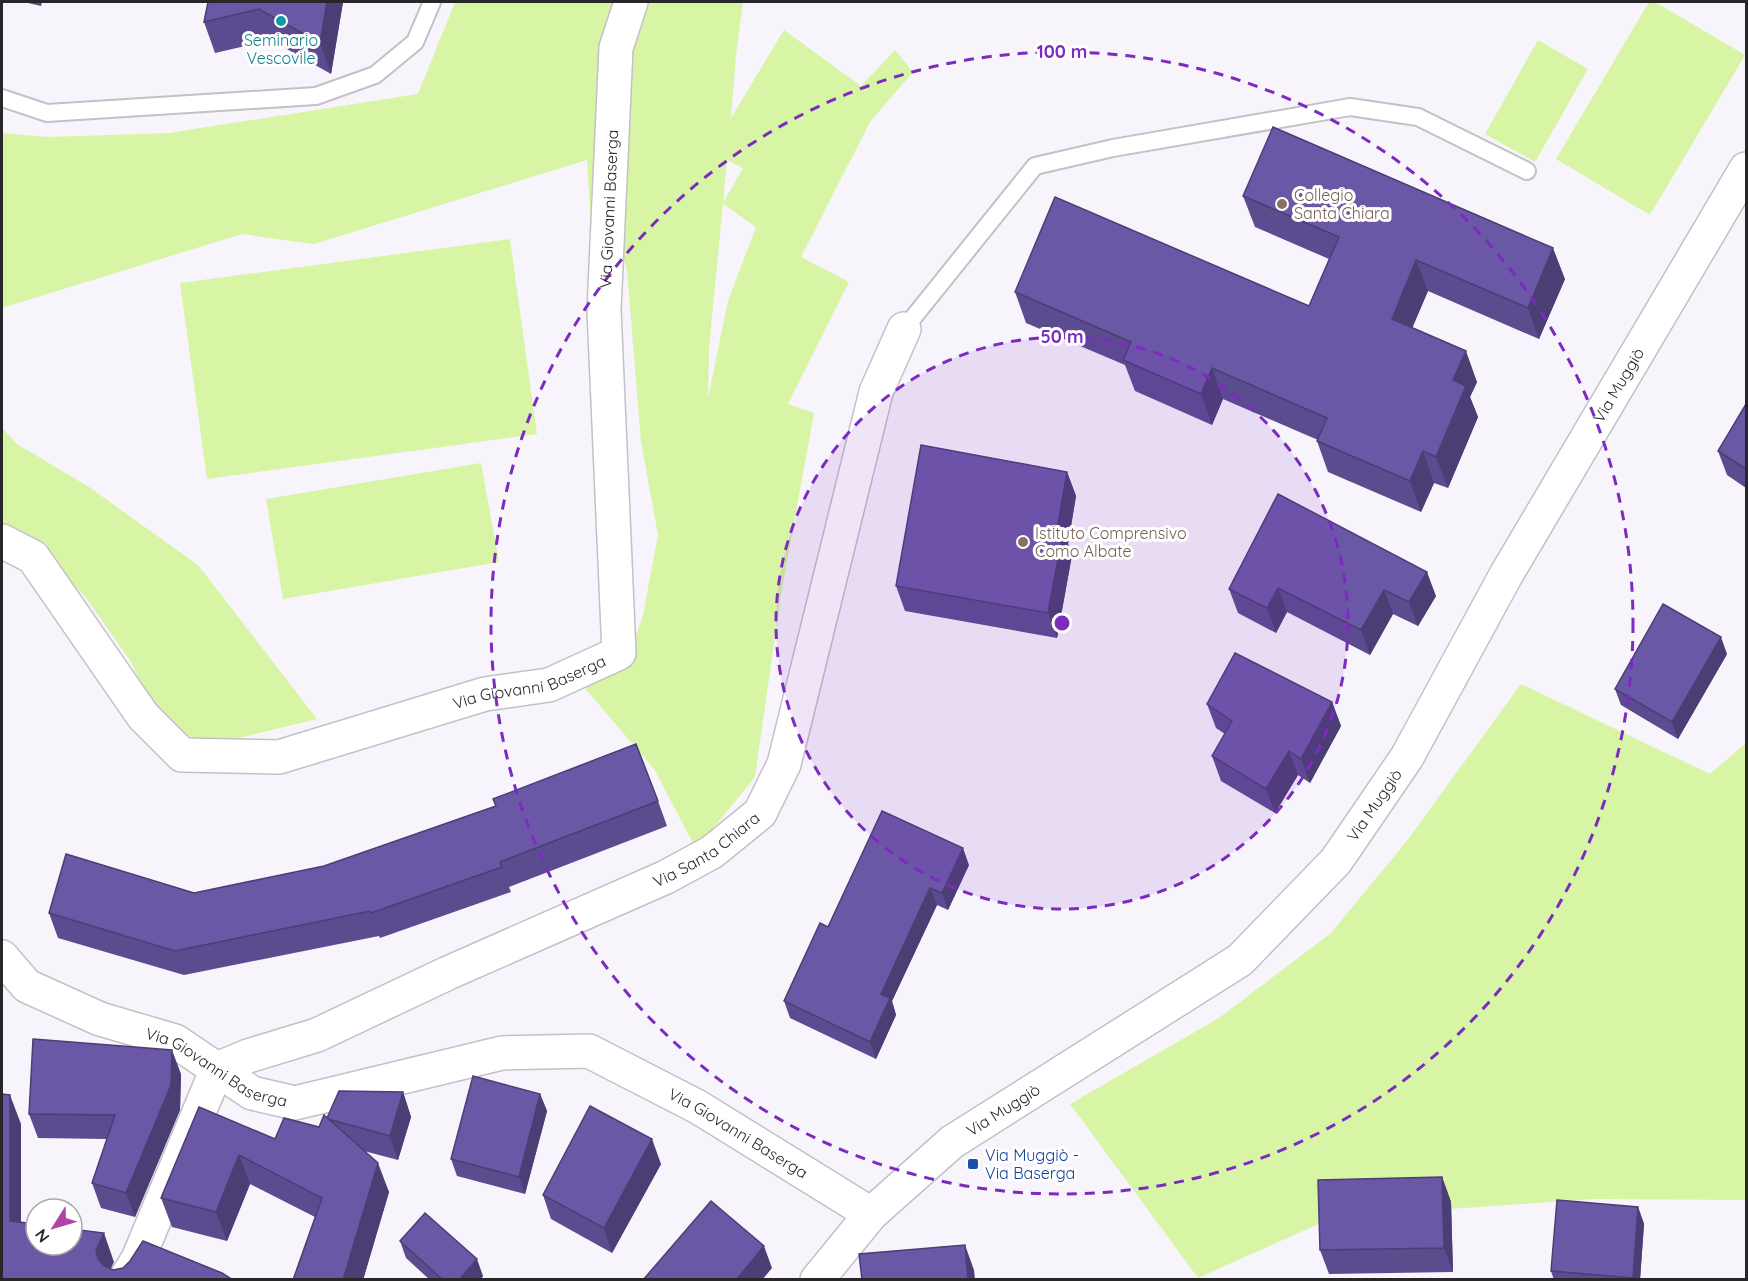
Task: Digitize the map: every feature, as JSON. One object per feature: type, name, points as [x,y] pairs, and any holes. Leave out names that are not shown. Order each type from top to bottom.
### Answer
[{"type":"street","name":"Via Giovanni Baserga","points":[[2,541],[33,557],[143,716],[182,755],[279,757],[485,694],[549,685],[620,652],[604,310],[615,48],[631,2]]},
{"type":"street","name":"Via Muggiò","points":[[817,1280],[872,1214],[952,1143],[1240,960],[1336,861],[1407,757],[1506,575],[1746,169]]},
{"type":"street","name":"Via Santa Chiara","points":[[217,1069],[248,1056],[317,1035],[448,973],[666,877],[712,852],[760,813],[784,764],[876,392],[904,329]]},
{"type":"street","name":"Via Giovanni Baserga","points":[[2,957],[27,986],[99,1019],[175,1041],[252,1093],[295,1103],[502,1053],[589,1051],[698,1107],[872,1214]]},
{"type":"street","points":[[125,1280],[138,1259],[217,1069]]},
{"type":"lane","points":[[2,98],[47,113],[316,96],[375,75],[415,42],[432,2]]},
{"type":"lane","points":[[904,329],[1035,166],[1113,148],[1350,107],[1418,117],[1527,171]]},
{"type":"green space","points":[[455,2],[743,2],[731,118],[784,30],[861,86],[895,50],[913,72],[870,122],[801,257],[849,282],[788,404],[814,413],[781,595],[755,777],[702,842],[695,847],[654,769],[583,686],[635,638],[643,615],[658,535],[641,442],[627,271],[620,244],[591,229],[587,160],[314,244],[242,234],[2,308],[2,133],[47,137],[169,133],[418,94]],"holes":[[[727,160],[743,168],[723,203]],[[723,204],[756,227],[728,301],[708,398],[709,348]]]},
{"type":"green space","points":[[1649,2],[1655,2],[1745,55],[1650,215],[1556,159]]},
{"type":"green space","points":[[1538,40],[1588,69],[1535,162],[1485,134]]},
{"type":"green space","points":[[510,239],[537,434],[207,479],[180,283]]},
{"type":"green space","points":[[2,428],[17,444],[89,487],[198,565],[317,719],[214,744],[176,732],[151,704],[131,662],[87,599],[47,556],[2,533]]},
{"type":"green space","points":[[481,463],[499,562],[283,599],[266,499]]},
{"type":"green space","points":[[1521,684],[1710,774],[1746,743],[1746,1200],[1595,1199],[1334,1217],[1198,1278],[1070,1104],[1219,1018],[1331,933],[1406,842]]},
{"type":"building","points":[[208,2],[327,2],[320,43],[259,9],[204,22]]},
{"type":"building","points":[[1273,127],[1553,248],[1528,308],[1416,260],[1392,319],[1466,351],[1453,380],[1466,386],[1436,457],[1423,451],[1410,481],[1317,441],[1327,418],[1212,368],[1201,394],[1123,360],[1131,342],[1015,292],[1055,197],[1309,306],[1339,237],[1243,196]]},
{"type":"building","points":[[1746,404],[1746,469],[1718,451]]},
{"type":"building","points":[[921,445],[1067,472],[1057,529],[1063,531],[1048,613],[896,586]]},
{"type":"building","points":[[1278,494],[1427,572],[1409,602],[1384,590],[1361,630],[1278,588],[1267,608],[1229,589]]},
{"type":"building","points":[[1663,604],[1721,637],[1672,722],[1615,689]]},
{"type":"building","points":[[1235,653],[1332,702],[1301,759],[1289,751],[1266,789],[1212,756],[1232,721],[1207,704]]},
{"type":"building","points":[[636,744],[658,801],[500,862],[502,867],[371,913],[370,911],[175,951],[49,913],[66,854],[194,893],[324,866],[496,806],[493,799]]},
{"type":"building","points":[[882,811],[963,848],[942,893],[930,888],[881,994],[890,998],[870,1042],[784,1001],[820,923],[828,927]]},
{"type":"building","points":[[33,1039],[172,1050],[171,1085],[126,1193],[92,1183],[115,1115],[29,1114]]},
{"type":"building","points":[[473,1076],[540,1094],[519,1177],[451,1159]]},
{"type":"building","points":[[339,1091],[403,1092],[390,1136],[328,1119]]},
{"type":"building","points":[[2,1094],[10,1095],[10,1221],[24,1223],[24,1257],[84,1257],[84,1230],[104,1233],[96,1250],[98,1259],[104,1266],[113,1270],[123,1268],[143,1241],[222,1273],[233,1280],[2,1279]]},
{"type":"building","points":[[590,1106],[652,1139],[604,1228],[543,1195]]},
{"type":"building","points":[[199,1107],[275,1139],[284,1118],[319,1127],[324,1115],[378,1163],[343,1280],[293,1280],[322,1198],[239,1155],[216,1212],[161,1198]]},
{"type":"building","points":[[1442,1177],[1444,1248],[1320,1250],[1318,1180]]},
{"type":"building","points":[[1557,1200],[1638,1207],[1633,1278],[1551,1271]]},
{"type":"building","points":[[711,1201],[764,1246],[736,1280],[643,1280]]},
{"type":"building","points":[[425,1213],[477,1259],[459,1280],[443,1280],[400,1241]]},
{"type":"building","points":[[965,1245],[968,1280],[862,1280],[859,1254]]},
{"type":"place","name":"Seminario Vescovile","points":[[281,21]]},
{"type":"place","name":"Collegio Santa Chiara","points":[[1282,204]]},
{"type":"place","name":"Istituto Comprensivo Como Albate","points":[[1023,542]]},
{"type":"place","name":"Via Muggiò - Via Baserga","points":[[973,1164]]}]
